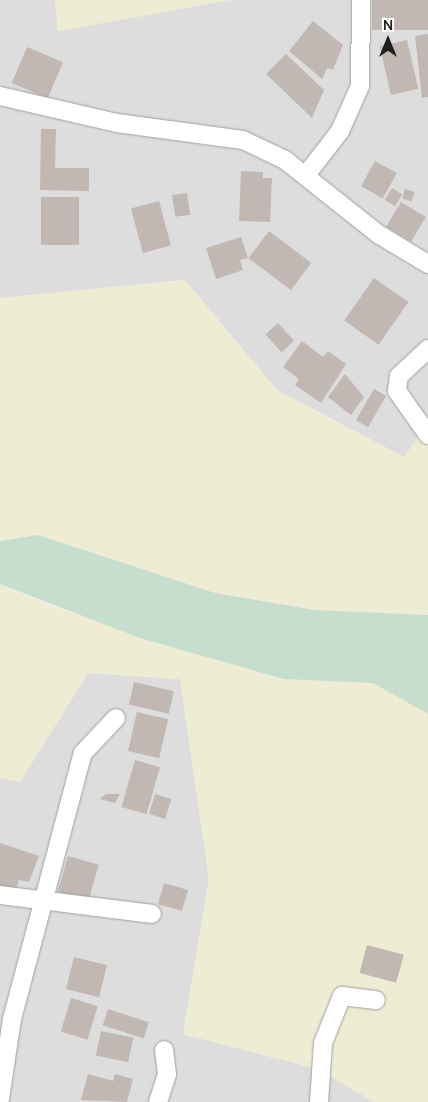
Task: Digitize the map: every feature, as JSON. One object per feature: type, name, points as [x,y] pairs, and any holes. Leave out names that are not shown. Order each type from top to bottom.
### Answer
[{"type":"street","points":[[306,175],[340,132],[360,86],[361,0]]},
{"type":"street","points":[[0,96],[118,123],[243,140],[306,175],[378,234],[428,264]]},
{"type":"street","points":[[428,349],[399,376],[397,391],[428,435]]},
{"type":"street","points":[[0,1099],[12,1019],[46,898],[83,753],[116,718]]},
{"type":"street","points":[[0,895],[46,898],[84,908],[152,914]]},
{"type":"street","points":[[319,1102],[323,1043],[342,996],[376,1000]]},
{"type":"street","points":[[158,1102],[167,1074],[164,1050]]},
{"type":"shaded area","points":[[0,0],[55,0],[58,31],[230,0],[428,0],[428,423],[404,457],[277,390],[185,280],[0,298]]},
{"type":"shaded area","points":[[55,0],[230,0],[58,31]]},
{"type":"shaded area","points":[[185,280],[277,390],[404,457],[428,423],[428,615],[315,610],[215,593],[38,535],[0,541],[0,298]]},
{"type":"shaded area","points":[[0,584],[50,606],[284,679],[373,683],[428,714],[428,1102],[374,1102],[318,1069],[183,1034],[209,879],[180,679],[88,673],[20,782],[0,778]]},
{"type":"shaded area","points":[[88,673],[180,679],[209,879],[183,1034],[318,1069],[374,1102],[0,1102],[0,778],[20,782]]},
{"type":"green space","points":[[38,535],[215,593],[315,610],[428,615],[428,714],[373,683],[284,679],[140,638],[0,584],[0,541]]},
{"type":"building","points":[[372,0],[428,0],[428,30],[372,30]]},
{"type":"building","points":[[313,21],[343,45],[333,70],[327,68],[322,79],[289,51]]},
{"type":"building","points":[[428,34],[428,97],[422,98],[415,36]]},
{"type":"building","points":[[407,40],[418,89],[391,95],[380,46]]},
{"type":"building","points":[[27,47],[63,62],[48,98],[12,83]]},
{"type":"building","points":[[286,54],[324,90],[312,118],[266,74]]},
{"type":"building","points":[[41,129],[56,129],[55,168],[89,168],[89,191],[40,190]]},
{"type":"building","points":[[375,161],[397,173],[383,198],[361,186]]},
{"type":"building","points":[[241,171],[263,172],[263,178],[272,178],[270,222],[239,221]]},
{"type":"building","points":[[392,188],[402,194],[395,206],[385,200]]},
{"type":"building","points":[[405,189],[415,192],[412,201],[402,199]]},
{"type":"building","points":[[187,193],[190,215],[175,217],[172,195]]},
{"type":"building","points":[[41,197],[79,197],[79,245],[41,245]]},
{"type":"building","points":[[159,201],[171,245],[143,253],[131,209]]},
{"type":"building","points":[[401,202],[426,217],[411,242],[386,227]]},
{"type":"building","points":[[269,231],[311,263],[291,290],[249,258]]},
{"type":"building","points":[[241,237],[248,258],[240,260],[243,270],[216,279],[206,248]]},
{"type":"building","points":[[374,278],[408,302],[379,345],[344,321]]},
{"type":"building","points":[[278,323],[294,341],[281,352],[265,334]]},
{"type":"building","points":[[302,341],[323,357],[328,351],[346,364],[321,403],[295,385],[299,379],[283,367]]},
{"type":"building","points":[[345,374],[364,397],[351,415],[328,397]]},
{"type":"building","points":[[374,389],[386,396],[368,427],[356,420]]},
{"type":"building","points":[[134,682],[174,691],[169,714],[129,704]]},
{"type":"building","points":[[137,712],[168,719],[159,758],[128,751]]},
{"type":"building","points":[[135,760],[160,767],[146,814],[121,807]]},
{"type":"building","points":[[106,794],[120,794],[115,803],[100,799]]},
{"type":"building","points":[[155,794],[171,799],[165,819],[149,814]]},
{"type":"building","points":[[0,843],[39,856],[29,882],[19,880],[16,889],[0,886]]},
{"type":"building","points":[[68,856],[99,865],[89,900],[58,892]]},
{"type":"building","points":[[164,883],[188,890],[182,911],[158,904]]},
{"type":"building","points":[[367,945],[404,955],[396,983],[359,973]]},
{"type":"building","points":[[74,957],[107,965],[99,997],[66,989]]},
{"type":"building","points":[[71,998],[98,1006],[88,1040],[61,1031]]},
{"type":"building","points":[[108,1009],[149,1022],[144,1038],[103,1025]]},
{"type":"building","points":[[101,1031],[133,1038],[128,1062],[96,1055]]},
{"type":"building","points":[[88,1074],[113,1081],[115,1074],[133,1079],[127,1102],[81,1100]]}]
